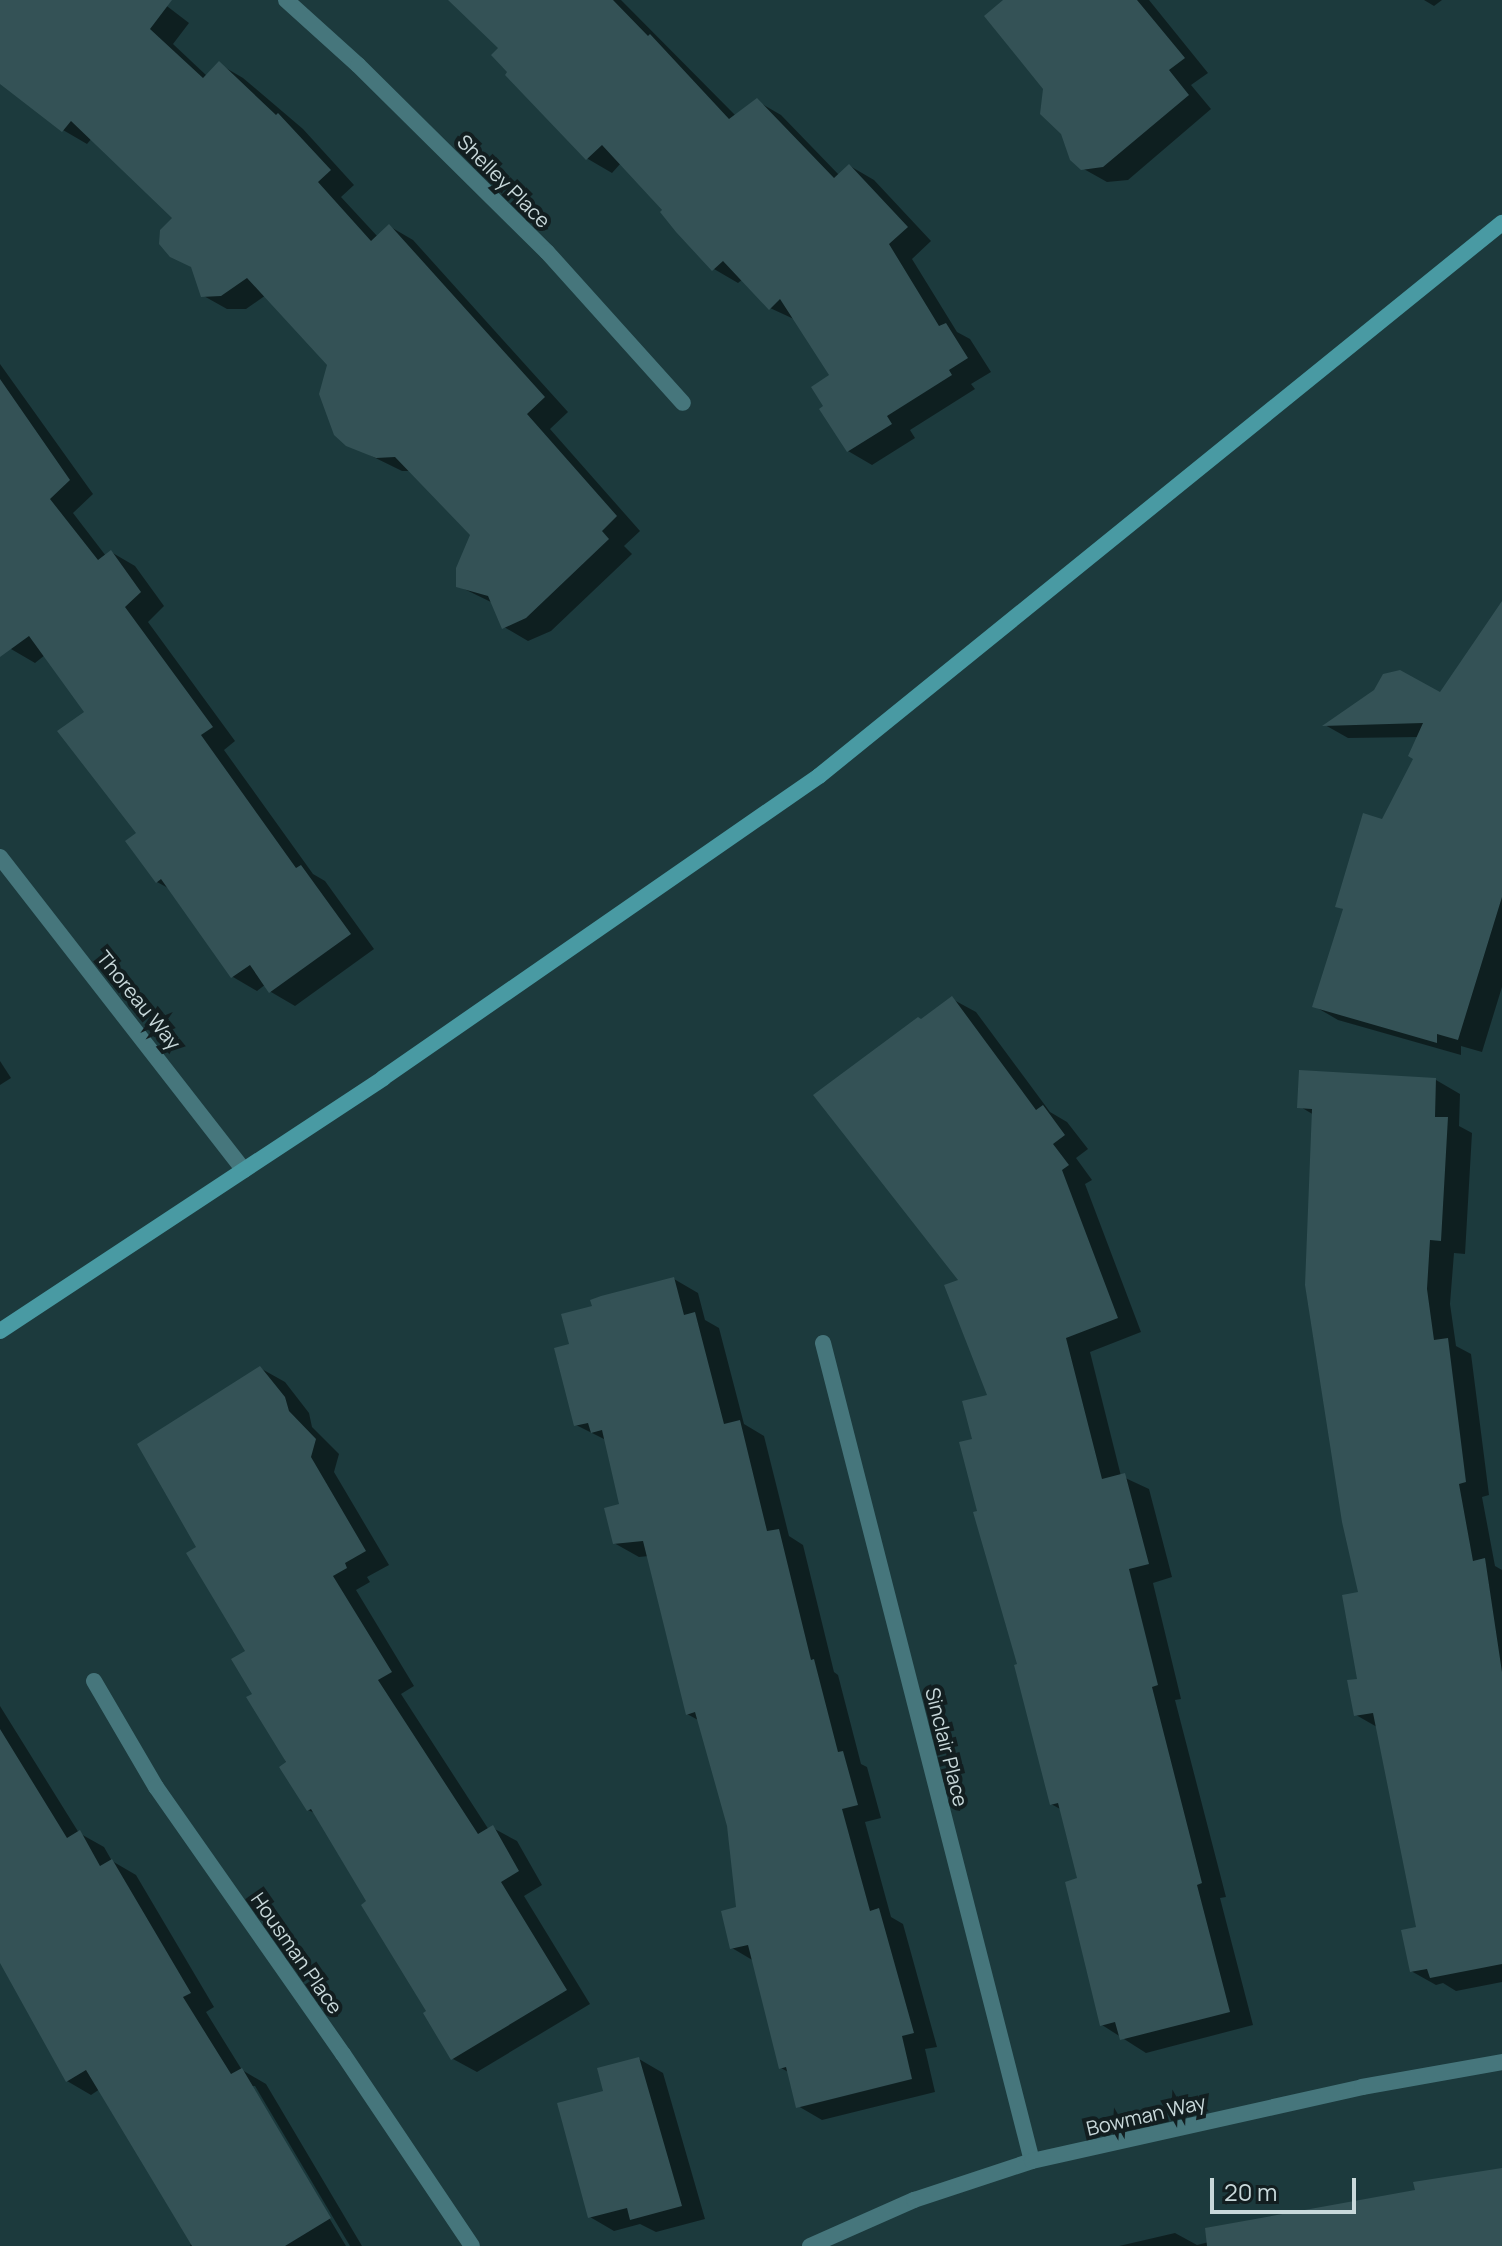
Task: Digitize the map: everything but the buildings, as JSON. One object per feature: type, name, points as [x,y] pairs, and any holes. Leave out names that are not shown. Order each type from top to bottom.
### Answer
[{"type":"main road","points":[[0,1331],[244,1170],[819,776],[1502,223]]},
{"type":"street","name":"Shelley Place","points":[[286,0],[358,65],[547,252],[683,403]]},
{"type":"street","name":"Thoreau Way","points":[[0,857],[244,1170]]},
{"type":"street","name":"Sinclair Place","points":[[823,1343],[1032,2161]]},
{"type":"street","name":"Housman Place","points":[[94,1681],[156,1787],[335,2041],[472,2246]]},
{"type":"street","name":"Bowman Way","points":[[810,2246],[914,2200],[1032,2161],[1362,2087],[1502,2062]]}]
